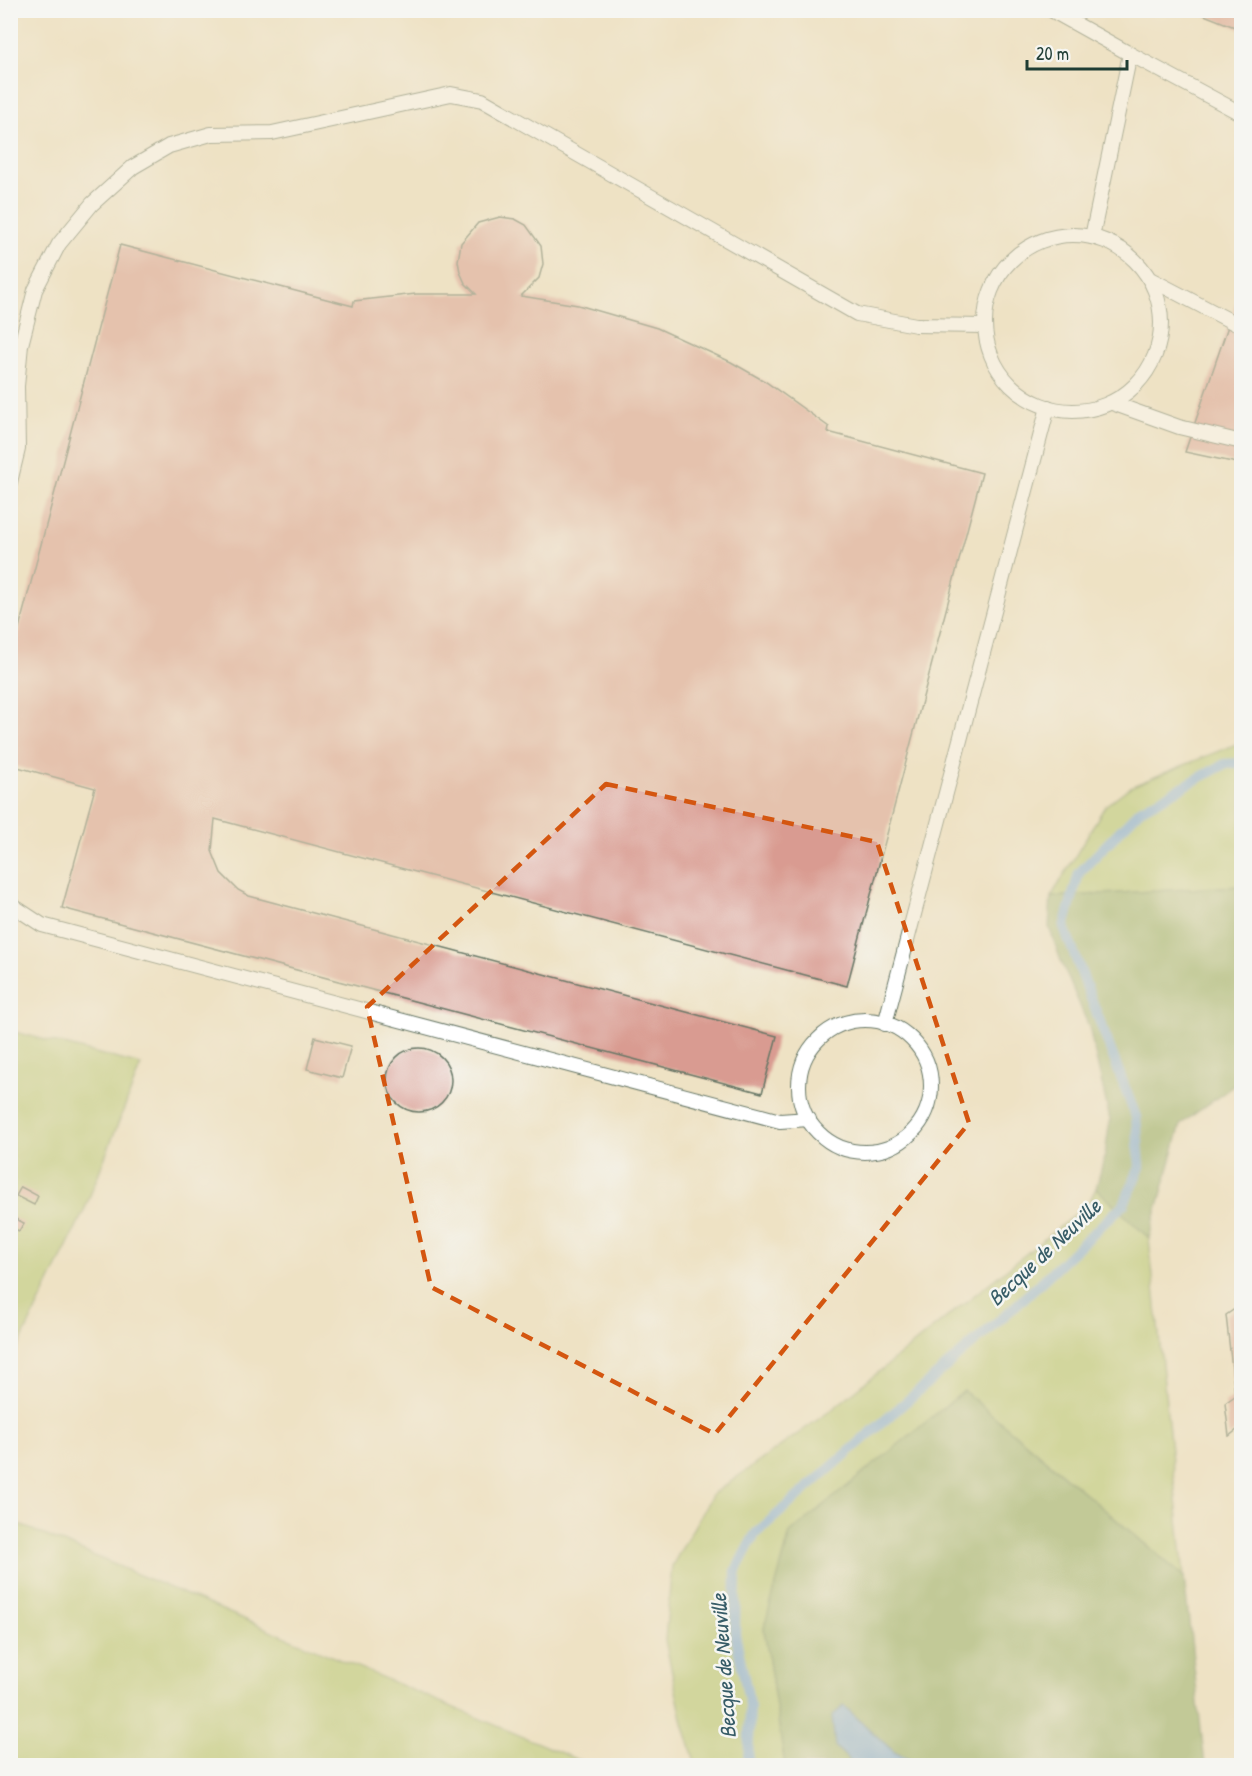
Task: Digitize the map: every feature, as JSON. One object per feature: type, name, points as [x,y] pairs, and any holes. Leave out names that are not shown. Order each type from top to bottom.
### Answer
[{"type":"lane","points":[[1051,10],[1242,114]]},
{"type":"lane","points":[[1092,237],[1130,54]]},
{"type":"lane","points":[[10,482],[18,449],[17,386],[21,345],[35,290],[59,244],[92,204],[133,167],[169,146],[212,134],[272,133],[451,94],[482,100],[857,314],[916,325],[984,326]]},
{"type":"lane","points":[[1078,234],[1092,237],[1107,240],[1132,256],[1150,279],[1160,306],[1160,335],[1152,363],[1135,386],[1112,403],[1084,411],[1048,407],[1028,400],[1005,381],[990,355],[984,326],[987,297],[1000,270],[1022,249],[1048,237],[1078,234]]},
{"type":"lane","points":[[1150,279],[1242,327]]},
{"type":"lane","points":[[1112,403],[1179,427],[1242,442]]},
{"type":"lane","points":[[885,1024],[1048,407]]},
{"type":"lane","points":[[10,904],[42,925],[780,1121],[809,1119]]},
{"type":"lane","points":[[874,1021],[885,1024],[895,1027],[913,1041],[925,1058],[931,1079],[930,1101],[922,1121],[908,1137],[890,1148],[868,1153],[847,1150],[828,1141],[809,1119],[802,1106],[799,1084],[804,1062],[815,1043],[832,1030],[852,1022],[874,1021]]},
{"type":"highlighted area","points":[[606,784],[877,842],[969,1123],[715,1434],[431,1287],[367,1007]]},
{"type":"green space","points":[[1241,742],[1241,886],[1051,897],[1105,806],[1130,787]]},
{"type":"green space","points":[[1241,886],[1241,1080],[1181,1124],[1149,1238],[1096,1188],[1105,1155],[1110,1120],[1089,1027],[1049,927],[1051,897]]},
{"type":"green space","points":[[11,1031],[141,1065],[84,1211],[11,1362]]},
{"type":"green space","points":[[1096,1188],[1149,1238],[1184,1577],[964,1391],[764,1628],[785,1765],[696,1765],[683,1723],[665,1640],[672,1566],[712,1495],[830,1411],[1088,1204]]},
{"type":"green space","points":[[964,1391],[1184,1577],[1205,1765],[920,1765],[894,1752],[844,1706],[835,1745],[854,1765],[785,1765],[764,1628],[790,1533]]},
{"type":"green space","points":[[11,1521],[590,1765],[11,1765]]},
{"type":"water","points":[[844,1706],[894,1752],[920,1765],[854,1765],[835,1746],[832,1716]]},
{"type":"building","points":[[1242,10],[1242,30],[1194,11]]},
{"type":"building","points":[[500,217],[515,219],[526,225],[541,246],[543,264],[539,278],[521,296],[578,305],[657,328],[731,362],[766,382],[829,427],[828,432],[982,473],[847,986],[215,819],[212,851],[221,873],[238,890],[249,896],[777,1036],[762,1093],[62,908],[95,788],[10,765],[10,662],[120,245],[353,306],[354,301],[416,294],[476,294],[465,283],[460,272],[458,261],[461,243],[478,223]]},
{"type":"building","points":[[1240,291],[1242,291],[1242,464],[1185,452]]},
{"type":"building","points":[[315,1037],[351,1046],[342,1078],[307,1069]]},
{"type":"building","points":[[419,1048],[437,1054],[445,1062],[451,1080],[445,1098],[437,1106],[419,1112],[401,1106],[393,1098],[387,1080],[393,1062],[401,1054]]},
{"type":"building","points":[[21,1187],[38,1196],[34,1205],[16,1196]]},
{"type":"building","points":[[10,1216],[24,1223],[19,1231],[10,1227]]},
{"type":"building","points":[[1242,1304],[1242,1426],[1229,1436],[1225,1403],[1235,1396],[1226,1315]]},
{"type":"waterway","name":"Becque de Neuville","points":[[748,1766],[750,1705],[735,1634],[736,1570],[755,1534],[1020,1302],[1124,1204],[1140,1167],[1136,1117],[1064,927],[1079,873],[1140,810],[1225,764],[1242,763]]}]
